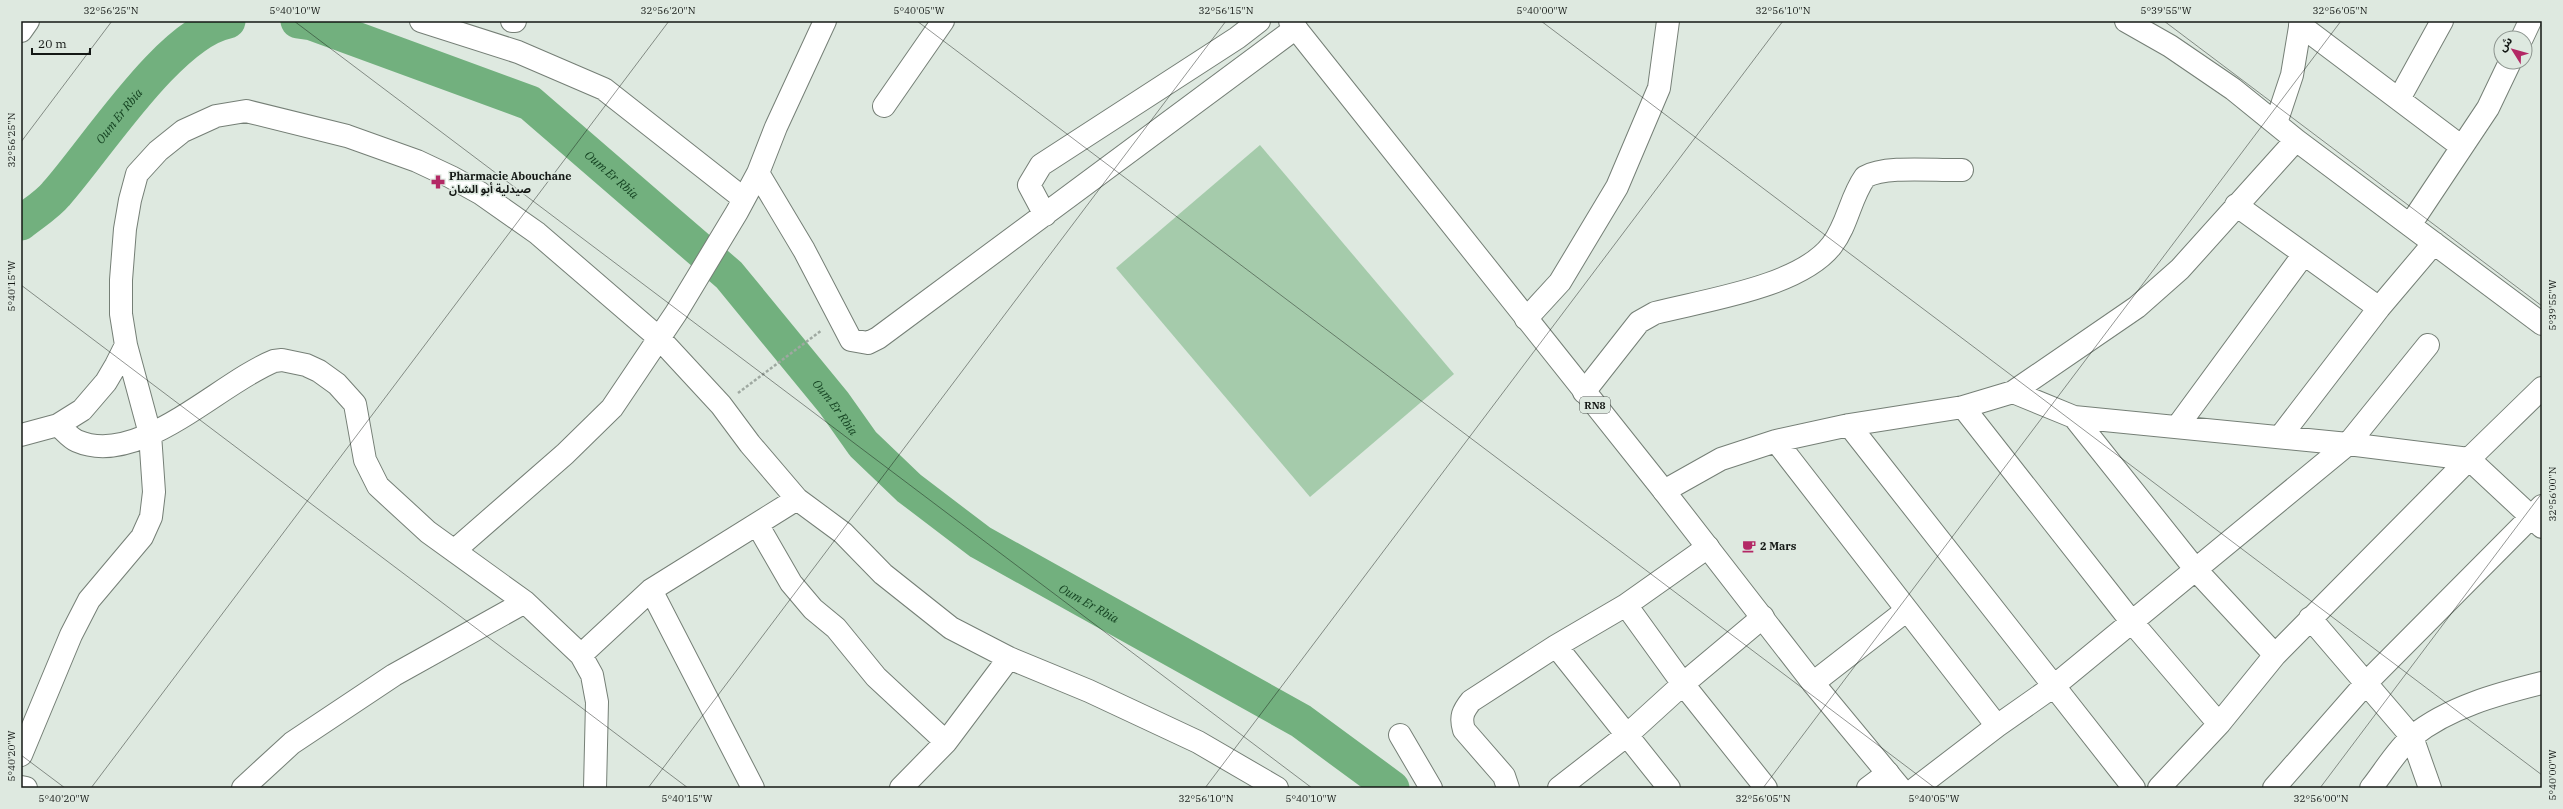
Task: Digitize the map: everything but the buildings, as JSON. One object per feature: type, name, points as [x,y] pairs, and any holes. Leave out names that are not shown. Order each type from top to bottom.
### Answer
[{"type":"street","points":[[21,30],[28,21]]},
{"type":"street","points":[[421,21],[518,52],[604,89],[741,205]]},
{"type":"street","points":[[455,550],[594,427],[612,408],[676,313],[741,205],[758,173],[776,127],[825,21]]},
{"type":"street","points":[[884,106],[943,21]]},
{"type":"street","points":[[1045,215],[1029,185],[1041,165],[1237,38],[1259,21]]},
{"type":"street","points":[[1526,319],[1560,282],[1618,187],[1658,88],[1668,21]]},
{"type":"street","points":[[2126,21],[2176,50],[2276,123],[2296,140],[2542,324]]},
{"type":"street","points":[[2399,99],[2442,21]]},
{"type":"street","points":[[2276,123],[2292,75],[2300,23],[2462,147]]},
{"type":"street","points":[[758,173],[804,250],[851,340],[858,343],[868,343],[878,338],[1045,215],[1293,24]]},
{"type":"street","name":"RN8","points":[[1293,24],[1664,491],[1813,683],[1894,781]]},
{"type":"street","points":[[2410,225],[2488,108],[2506,70]]},
{"type":"street","points":[[21,755],[71,635],[89,600],[142,537],[151,517],[154,492],[150,434],[126,345],[121,314],[125,229],[137,174],[158,151],[183,132],[216,116],[246,111],[347,136],[418,161],[480,193],[537,234],[659,338],[721,405],[750,444],[797,499],[843,533],[883,574],[951,628],[1009,658],[1089,691],[1198,742],[1277,788]]},
{"type":"street","points":[[1664,491],[1721,459],[1776,441],[1849,425],[1963,407],[2013,392],[2137,307],[2180,269],[2296,140]]},
{"type":"street","points":[[1584,392],[1639,322],[1655,313],[1774,282],[1806,269],[1831,246],[1842,230],[1864,177],[1870,174],[1897,171],[1962,170]]},
{"type":"street","points":[[2236,205],[2379,308]]},
{"type":"street","points":[[2280,437],[2379,308],[2434,243]]},
{"type":"street","points":[[2177,427],[2304,254]]},
{"type":"street","points":[[21,435],[58,425],[82,410],[106,382],[126,345]]},
{"type":"street","points":[[1916,788],[1996,726],[2054,686],[2131,621],[2196,570],[2348,444],[2428,345]]},
{"type":"street","points":[[58,425],[75,440],[85,444],[119,446],[150,434],[267,364],[282,360],[319,371],[336,384],[355,404],[365,460],[378,486],[413,520],[525,602],[581,655],[592,674],[597,702],[596,788]]},
{"type":"street","points":[[2172,783],[2275,655],[2469,459],[2542,388]]},
{"type":"street","points":[[2013,392],[2074,417],[2348,444],[2469,459],[2538,517],[2367,682],[2274,788]]},
{"type":"street","points":[[1963,407],[2131,621],[2219,724]]},
{"type":"street","points":[[2074,417],[2196,570],[2275,655]]},
{"type":"street","points":[[1849,425],[2134,788]]},
{"type":"street","points":[[1776,441],[1996,726]]},
{"type":"street","points":[[581,655],[651,590],[797,499]]},
{"type":"street","points":[[757,524],[791,583],[813,609],[836,628],[876,677],[946,742]]},
{"type":"street","points":[[1508,788],[1504,776],[1464,730],[1462,722],[1464,710],[1471,701],[1556,646],[1626,605],[1708,547]]},
{"type":"street","points":[[651,590],[753,788]]},
{"type":"street","points":[[243,788],[292,743],[388,680],[525,602]]},
{"type":"street","points":[[1626,605],[1683,684],[1766,788]]},
{"type":"street","points":[[1813,683],[1907,610]]},
{"type":"street","points":[[1568,785],[1627,735],[1683,684],[1763,617]]},
{"type":"street","points":[[2310,618],[2367,682],[2412,737],[2430,788]]},
{"type":"street","points":[[1556,646],[1669,788]]},
{"type":"street","points":[[901,788],[946,742],[1009,658]]},
{"type":"street","points":[[2370,788],[2412,737],[2445,716],[2477,702],[2542,683]]},
{"type":"street","points":[[1400,735],[1430,788]]},
{"type":"street","points":[[1868,788],[1894,781]]},
{"type":"street","points":[[21,787],[26,788]]},
{"type":"path","points":[[721,405],[761,378],[822,330]]},
{"type":"green space","points":[[1260,145],[1454,374],[1310,497],[1116,268]]},
{"type":"waterway","name":"Oum Er Rbia","points":[[21,223],[44,206],[56,194],[135,95],[158,69],[182,47],[205,30],[228,21]]},
{"type":"waterway","name":"Oum Er Rbia","points":[[298,21],[312,23],[530,103],[729,275],[834,403],[863,444],[909,488],[980,542],[1301,721],[1392,788]]},
{"type":"place","name":"Pharmacie Abouchane صيدلية أبو الشان","points":[[438,182]]},
{"type":"place","name":"2 Mars","points":[[1749,546]]}]
